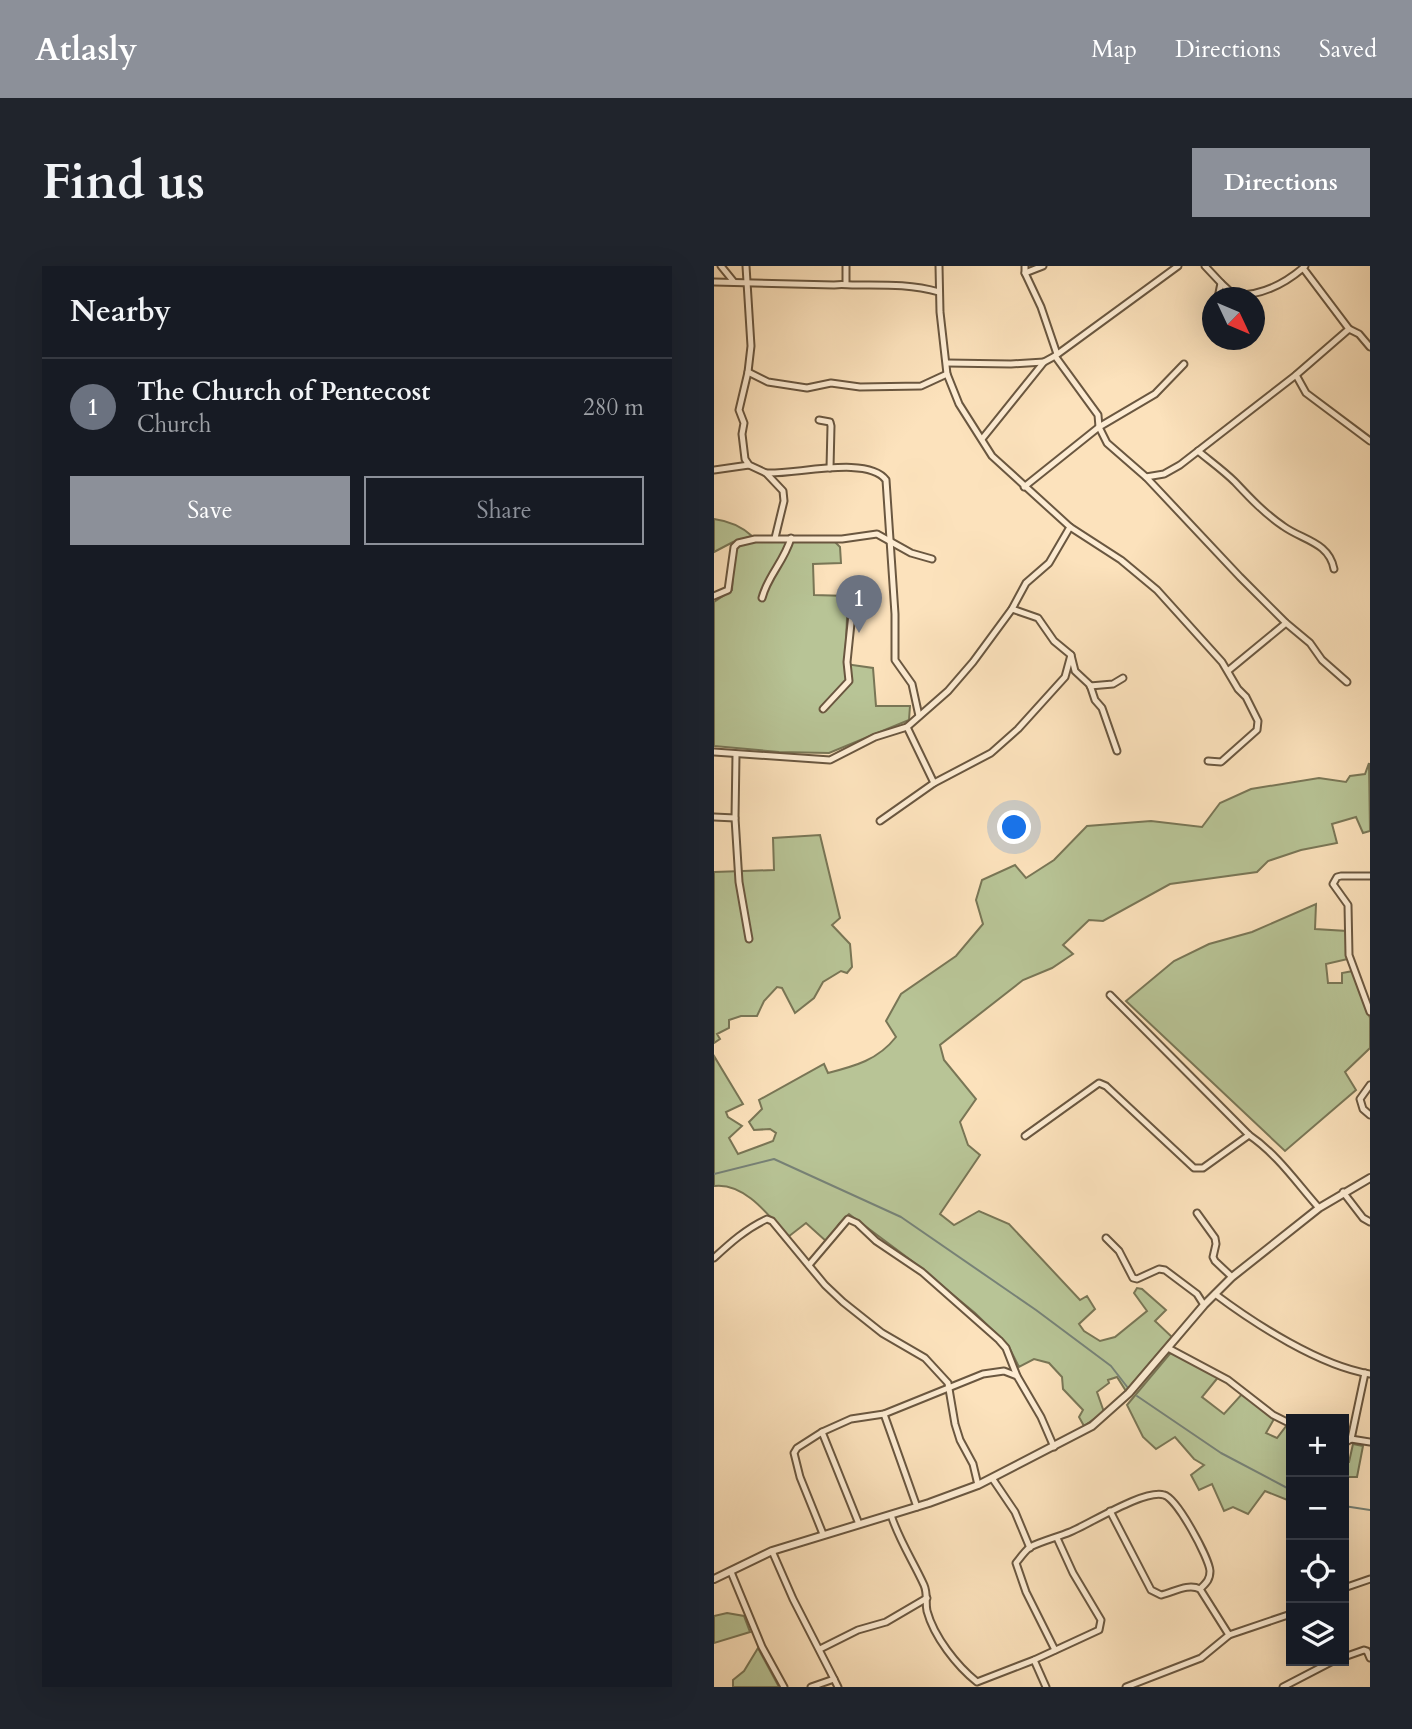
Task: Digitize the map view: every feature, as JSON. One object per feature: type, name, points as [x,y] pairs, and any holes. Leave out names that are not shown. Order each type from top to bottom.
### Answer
[{"type":"street","points":[[721,266],[734,282]]},
{"type":"street","points":[[746,266],[750,336],[748,372],[739,410],[744,423],[742,434],[745,459],[749,465],[766,473],[783,491],[785,501],[775,538]]},
{"type":"street","points":[[846,266],[846,283]]},
{"type":"street","points":[[939,266],[947,374],[959,404],[992,456],[1070,527],[1121,559],[1143,577],[1229,670],[1258,721],[1256,730],[1221,762],[1208,761]]},
{"type":"street","points":[[1043,266],[1025,269],[1041,307],[1056,355],[1098,415],[1099,427],[1107,443],[1146,477],[1286,623],[1310,643],[1322,660],[1347,682]]},
{"type":"street","points":[[982,439],[1044,362],[1178,266]]},
{"type":"street","points":[[1205,266],[1234,295],[1253,296],[1265,292],[1304,267],[1349,328],[1359,334],[1370,347]]},
{"type":"street","points":[[714,282],[876,284],[918,286],[939,292]]},
{"type":"street","points":[[1146,477],[1164,474],[1180,465],[1296,376],[1349,328]]},
{"type":"street","points":[[947,363],[1044,362]]},
{"type":"street","points":[[1024,487],[1099,427],[1154,394],[1184,364]]},
{"type":"street","points":[[748,372],[768,382],[807,388],[831,383],[860,387],[921,386],[947,374]]},
{"type":"street","points":[[1296,376],[1306,393],[1370,441]]},
{"type":"street","points":[[819,420],[830,422],[831,426],[830,468]]},
{"type":"street","points":[[1198,451],[1234,481],[1253,503],[1283,527],[1326,551],[1332,559],[1334,569]]},
{"type":"street","points":[[714,470],[749,465]]},
{"type":"street","points":[[766,473],[783,474],[802,469],[870,468],[883,475],[887,484],[891,540],[895,660],[912,684],[919,716]]},
{"type":"street","points":[[714,752],[830,760],[875,737],[907,727],[956,682],[1012,609],[1026,583],[1049,563],[1070,527]]},
{"type":"street","points":[[714,596],[729,590],[734,547],[738,543],[755,539],[842,539],[877,534],[911,552],[932,559]]},
{"type":"street","points":[[762,598],[769,580],[782,563],[791,538]]},
{"type":"street","points":[[822,709],[849,681],[847,662],[853,604]]},
{"type":"street","points":[[1012,609],[1038,618],[1054,641],[1071,655],[1075,671],[1090,686],[1105,715],[1117,751]]},
{"type":"street","points":[[1229,670],[1286,623]]},
{"type":"street","points":[[880,821],[934,783],[991,753],[1018,729],[1065,677],[1071,655]]},
{"type":"street","points":[[1090,686],[1113,684],[1123,678]]},
{"type":"street","points":[[907,727],[934,783]]},
{"type":"street","points":[[736,755],[738,882],[749,939]]},
{"type":"street","points":[[714,817],[735,818]]},
{"type":"street","points":[[1370,876],[1341,876],[1337,877],[1333,884],[1348,905],[1349,955],[1370,1012]]},
{"type":"street","points":[[1110,995],[1248,1135],[1279,1159],[1319,1208]]},
{"type":"street","points":[[1025,1136],[1099,1083],[1106,1086],[1194,1168],[1203,1168],[1248,1135]]},
{"type":"street","points":[[1370,1085],[1360,1100],[1363,1109],[1370,1115]]},
{"type":"street","points":[[714,1579],[772,1550],[918,1507],[978,1485],[1054,1447],[1103,1418],[1129,1393],[1204,1305],[1232,1277],[1319,1208],[1370,1178]]},
{"type":"street","points":[[1343,1192],[1363,1218],[1370,1222]]},
{"type":"street","points":[[1197,1213],[1215,1238],[1215,1261],[1232,1277]]},
{"type":"street","points":[[714,1258],[741,1234],[767,1219],[772,1221],[825,1285],[866,1322],[925,1357],[948,1383],[955,1424],[973,1464],[978,1485]]},
{"type":"street","points":[[809,1265],[848,1219],[857,1223],[876,1241],[922,1272],[999,1340],[1006,1348],[1017,1376],[1041,1417],[1054,1447]]},
{"type":"street","points":[[1106,1238],[1119,1251],[1133,1278],[1143,1278],[1159,1269],[1165,1270],[1197,1294],[1204,1305]]},
{"type":"street","points":[[1215,1294],[1250,1320],[1278,1336],[1312,1353],[1367,1373],[1351,1438],[1370,1442]]},
{"type":"street","points":[[1168,1348],[1228,1380],[1273,1415],[1286,1422]]},
{"type":"street","points":[[823,1534],[800,1477],[794,1453],[797,1448],[822,1432],[851,1419],[884,1414],[983,1374],[1004,1371],[1017,1376]]},
{"type":"street","points":[[884,1414],[918,1507]]},
{"type":"street","points":[[822,1432],[859,1524]]},
{"type":"street","points":[[992,1478],[1015,1512],[1030,1548]]},
{"type":"street","points":[[1055,1650],[1026,1592],[1016,1567],[1017,1561],[1030,1548],[1057,1538],[1110,1511],[1157,1495],[1165,1495],[1170,1499],[1183,1514],[1209,1564],[1208,1581],[1200,1589]]},
{"type":"street","points":[[1110,1511],[1142,1574],[1156,1595],[1195,1587],[1200,1589],[1229,1635]]},
{"type":"street","points":[[891,1515],[898,1536],[926,1588],[926,1610],[943,1644],[977,1682],[1034,1660],[1101,1627],[1101,1620],[1073,1573],[1057,1538]]},
{"type":"street","points":[[772,1550],[793,1599],[838,1687]]},
{"type":"street","points":[[731,1572],[762,1647],[784,1687]]},
{"type":"street","points":[[1349,1586],[1370,1579]]},
{"type":"street","points":[[820,1649],[858,1630],[886,1622],[928,1598]]},
{"type":"street","points":[[1126,1687],[1201,1658],[1229,1635],[1286,1616]]},
{"type":"street","points":[[1349,1655],[1364,1650],[1369,1653]]},
{"type":"street","points":[[1034,1660],[1046,1687]]},
{"type":"street","points":[[1283,1687],[1323,1666]]},
{"type":"street","points":[[811,1687],[834,1679]]},
{"type":"street","points":[[1144,1679],[1148,1687]]},
{"type":"green space","points":[[714,519],[734,524],[752,536],[714,552]]},
{"type":"green space","points":[[834,541],[840,547],[841,563],[813,564],[814,595],[848,596],[845,664],[873,668],[876,706],[910,706],[909,720],[829,753],[714,746],[714,602],[732,590],[734,553],[737,547],[746,542]]},
{"type":"green space","points":[[1369,763],[1370,831],[1363,833],[1356,817],[1332,824],[1337,843],[1301,850],[1268,861],[1257,872],[1170,884],[1103,921],[1089,920],[1063,945],[1073,954],[1052,968],[1023,980],[940,1045],[944,1060],[976,1099],[960,1122],[968,1145],[980,1155],[940,1214],[954,1225],[979,1211],[1009,1224],[1080,1300],[1087,1296],[1095,1309],[1079,1324],[1084,1331],[1100,1341],[1115,1337],[1147,1311],[1134,1293],[1137,1288],[1142,1289],[1166,1310],[1155,1321],[1172,1337],[1126,1391],[1117,1377],[1108,1380],[1109,1383],[1097,1392],[1104,1412],[1084,1426],[1079,1417],[1083,1410],[1063,1389],[1062,1377],[1049,1363],[1034,1359],[1019,1367],[1008,1345],[975,1313],[849,1214],[827,1242],[806,1223],[788,1237],[756,1202],[746,1195],[736,1189],[714,1186],[714,1056],[743,1104],[726,1112],[728,1117],[742,1126],[729,1138],[738,1154],[773,1141],[776,1133],[770,1129],[754,1130],[749,1122],[762,1109],[759,1100],[824,1064],[828,1073],[847,1068],[874,1057],[889,1045],[896,1037],[886,1021],[901,994],[956,956],[983,924],[976,900],[982,880],[1015,865],[1026,878],[1054,860],[1087,826],[1151,821],[1202,827],[1220,803],[1251,789],[1319,778],[1346,782],[1350,776],[1365,774]]},
{"type":"green space","points":[[820,835],[840,918],[832,925],[850,944],[852,967],[847,973],[841,971],[823,982],[814,998],[795,1013],[782,988],[777,987],[764,1001],[757,1016],[741,1016],[729,1020],[729,1028],[717,1034],[720,1039],[714,1043],[714,872],[774,870],[773,838]]},
{"type":"green space","points":[[1316,904],[1315,929],[1347,931],[1352,958],[1326,964],[1328,983],[1342,983],[1342,973],[1353,971],[1370,1018],[1370,1048],[1345,1072],[1356,1090],[1285,1151],[1126,1001],[1174,961],[1209,944],[1252,932]]},
{"type":"green space","points":[[1173,1350],[1220,1375],[1202,1397],[1224,1414],[1242,1394],[1274,1419],[1266,1433],[1277,1438],[1286,1426],[1286,1499],[1265,1491],[1248,1514],[1233,1507],[1224,1511],[1212,1484],[1199,1490],[1191,1475],[1204,1465],[1194,1459],[1175,1437],[1156,1449],[1143,1437],[1127,1405]]},
{"type":"green space","points":[[1353,1444],[1363,1446],[1357,1477],[1349,1477]]},
{"type":"green space","points":[[727,1613],[744,1616],[750,1632],[714,1643],[714,1616]]},
{"type":"green space","points":[[758,1648],[779,1687],[733,1687],[733,1680],[744,1671]]},
{"type":"waterway","points":[[714,1174],[774,1159],[901,1217],[1036,1310],[1111,1366],[1128,1388]]},
{"type":"waterway","points":[[1137,1396],[1221,1453],[1286,1487]]},
{"type":"waterway","points":[[1349,1507],[1370,1510]]},
{"type":"place","name":"The Church of Pentecost","points":[[859,633]]}]
